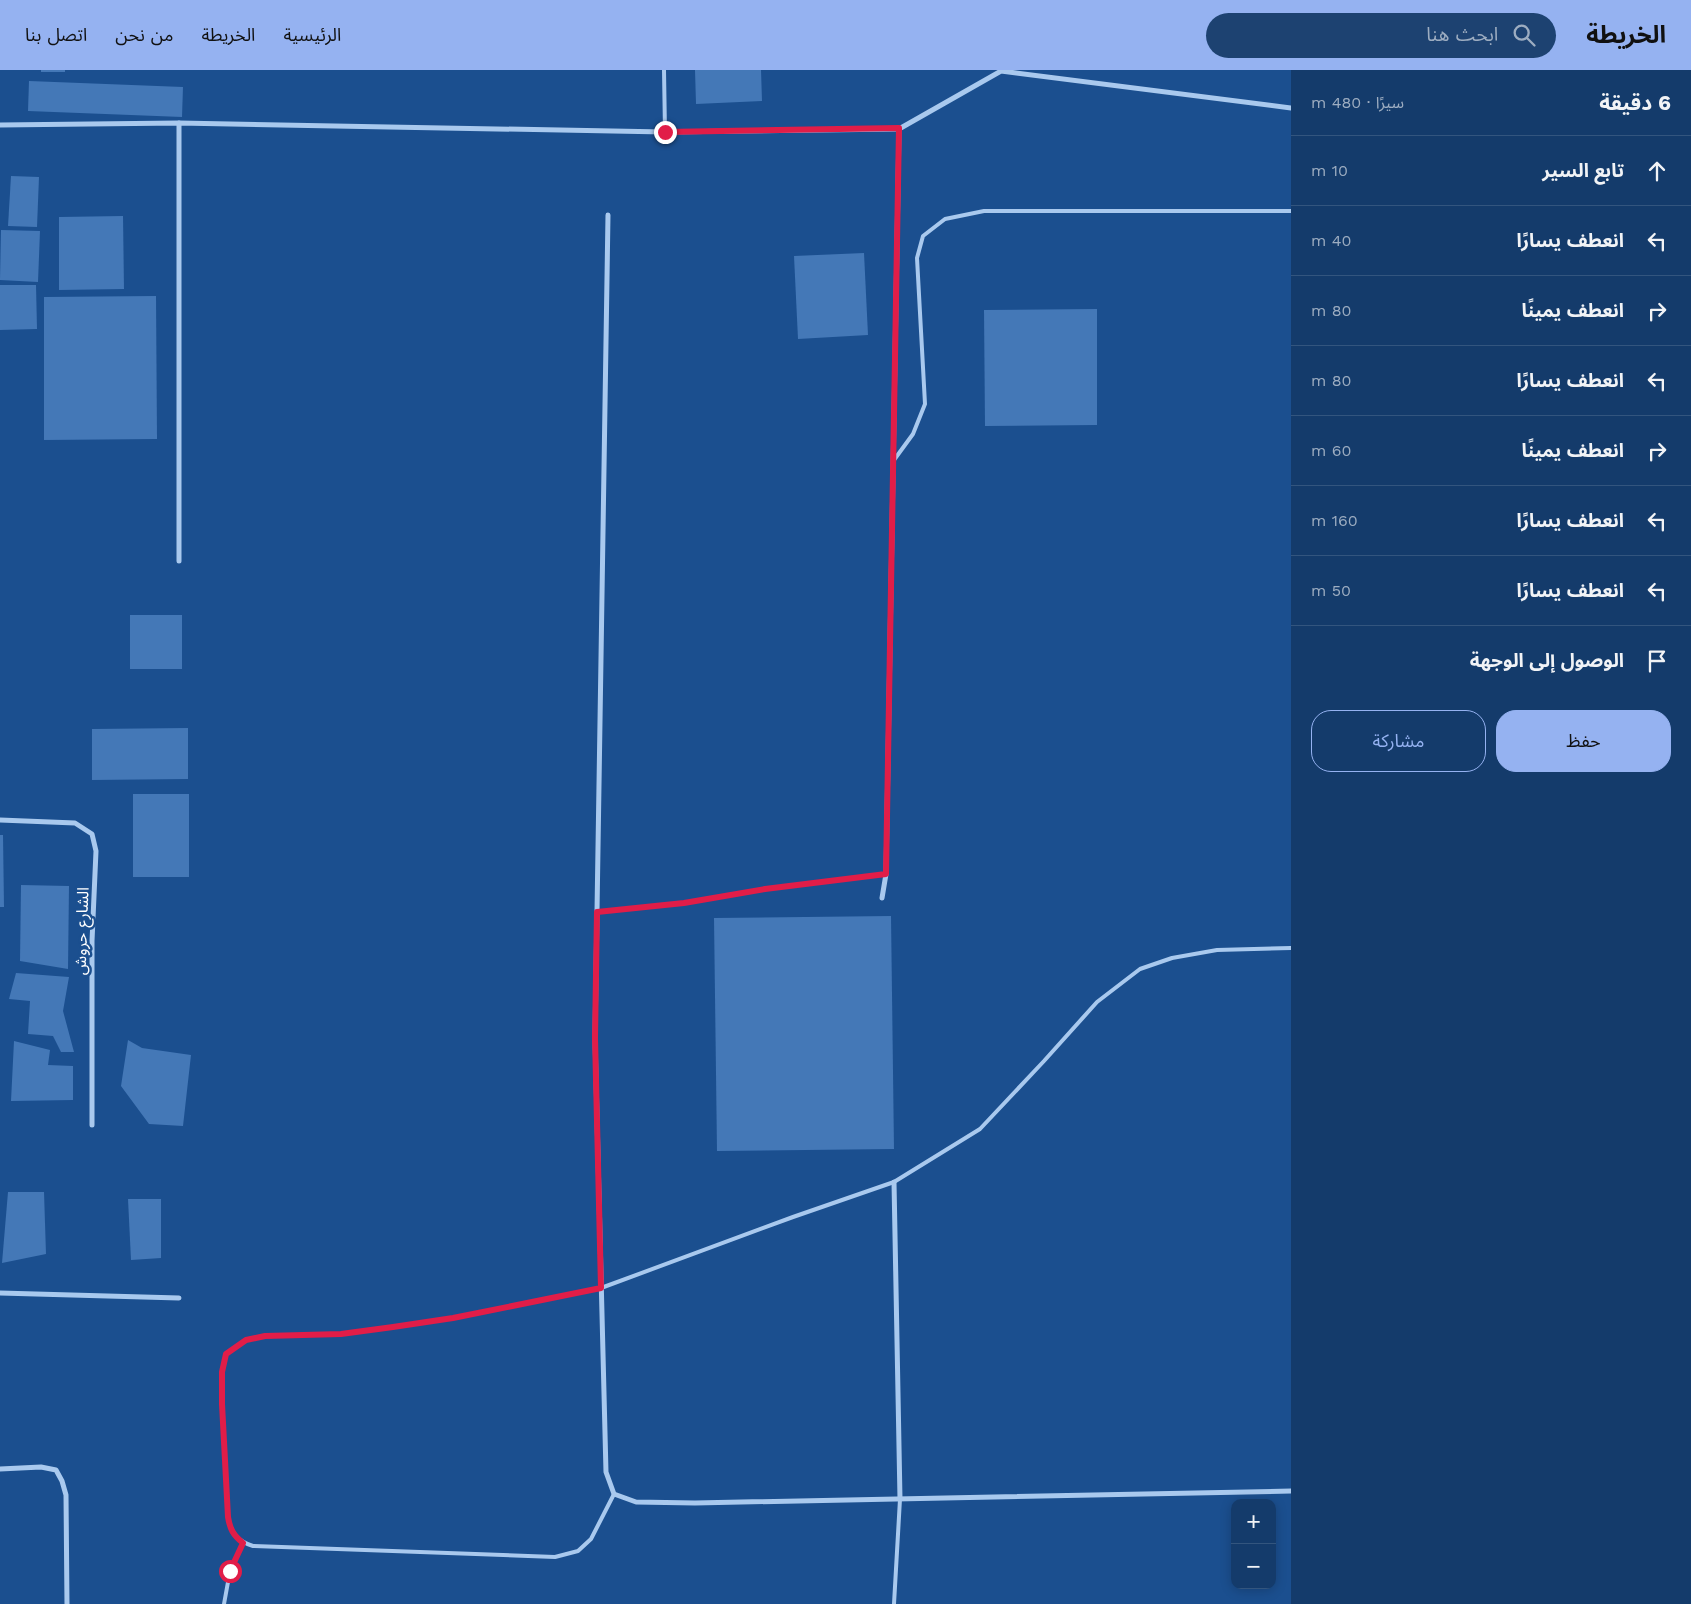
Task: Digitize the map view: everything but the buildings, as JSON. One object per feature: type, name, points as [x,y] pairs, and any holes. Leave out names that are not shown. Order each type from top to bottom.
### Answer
[{"type":"street","points":[[0,126],[179,123],[665,132],[899,128],[1001,71],[1291,108]]},
{"type":"street","points":[[179,123],[179,561]]},
{"type":"street","points":[[882,898],[886,874],[899,128]]},
{"type":"street","points":[[608,215],[595,1038],[606,1472],[614,1494],[636,1502],[695,1503],[1291,1491]]},
{"type":"street","name":"الشارع حروش","points":[[0,820],[75,824],[92,834],[96,851],[92,941],[92,1125]]},
{"type":"street","points":[[894,1182],[900,1499]]},
{"type":"street","points":[[0,1293],[179,1298]]},
{"type":"street","points":[[0,1469],[41,1467],[56,1470],[62,1481],[66,1495],[67,1604]]},
{"type":"lane","points":[[664,70],[665,132]]},
{"type":"lane","points":[[893,461],[913,434],[925,404],[918,258],[924,236],[945,219],[984,211],[1291,211]]},
{"type":"lane","points":[[597,912],[684,903],[765,889],[886,874]]},
{"type":"lane","points":[[614,1494],[591,1539],[578,1551],[555,1557],[253,1546],[243,1543],[234,1536],[228,1517],[222,1404],[222,1372],[226,1354],[246,1340],[265,1336],[341,1334],[453,1318],[601,1288],[894,1182],[980,1129],[1097,1002],[1140,968],[1172,958],[1216,950],[1291,948]]},
{"type":"lane","points":[[894,1604],[900,1499]]},
{"type":"lane","points":[[224,1604],[230,1571],[243,1543]]},
{"type":"route","points":[[230,1571],[243,1543],[234,1536],[228,1517],[222,1404],[222,1372],[226,1354],[246,1340],[265,1336],[341,1334],[393,1327],[453,1318],[601,1288],[595,1038],[597,912],[684,903],[765,889],[886,874],[899,128],[665,132]]}]
